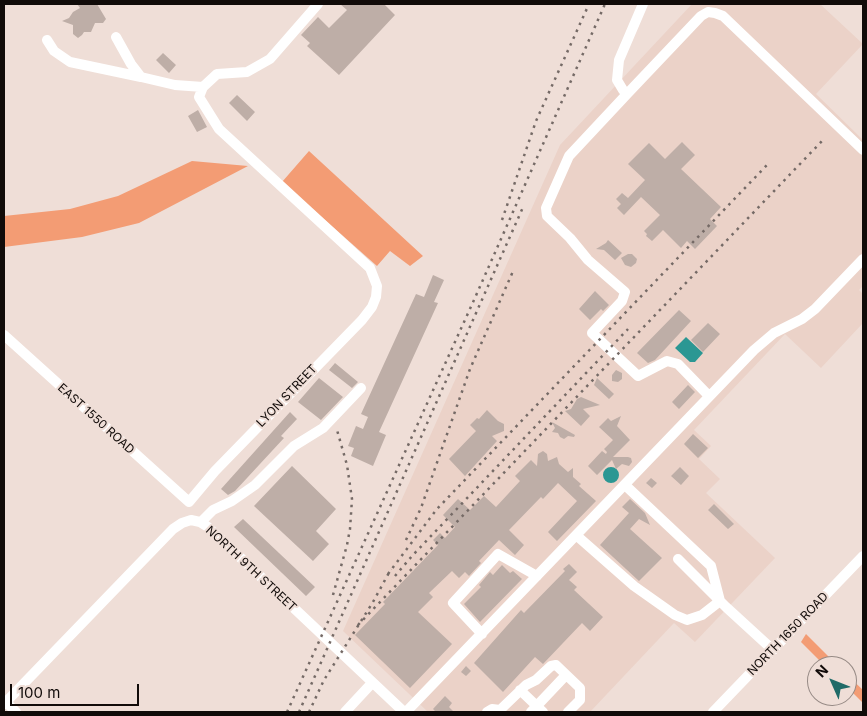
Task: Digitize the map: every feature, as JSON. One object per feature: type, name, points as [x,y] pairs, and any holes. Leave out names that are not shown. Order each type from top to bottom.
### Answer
[{"type":"street","points":[[48,40],[54,51],[70,62],[175,85],[203,87],[217,74],[247,72],[270,59],[318,4]]},
{"type":"street","points":[[627,94],[617,80],[619,60],[643,4]]},
{"type":"street","points":[[709,396],[678,364],[667,361],[638,376],[592,333],[622,301],[625,292],[588,260],[570,238],[547,216],[546,208],[569,156],[701,16],[708,12],[724,16],[863,150]]},
{"type":"street","points":[[116,37],[131,64],[141,77]]},
{"type":"street","name":"LYON STREET","points":[[189,502],[215,471],[372,308],[377,286],[370,268],[219,129],[200,97],[203,87]]},
{"type":"street","points":[[405,712],[754,350],[774,333],[802,319],[816,309],[863,259]]},
{"type":"street","name":"EAST 1550 ROAD","points":[[4,335],[189,502]]},
{"type":"street","points":[[16,712],[5,703],[173,529],[182,523],[196,521],[232,501],[255,484],[294,446],[323,428],[361,388]]},
{"type":"street","points":[[625,484],[711,566],[720,601]]},
{"type":"street","name":"NORTH 9TH STREET","points":[[189,502],[196,521],[405,712]]},
{"type":"street","points":[[576,535],[634,586],[675,615],[687,620],[702,615],[720,601]]},
{"type":"street","points":[[482,634],[453,603],[498,554],[537,576]]},
{"type":"street","name":"NORTH 1650 ROAD","points":[[713,712],[863,556]]},
{"type":"street","points":[[678,559],[773,650]]},
{"type":"street","points":[[489,712],[500,710],[526,685],[536,680],[551,666],[556,665],[580,688],[580,700],[568,712]]},
{"type":"street","points":[[520,690],[537,710],[566,675]]},
{"type":"street","points":[[345,712],[372,682]]},
{"type":"shaded area","points":[[692,4],[820,4],[863,44],[816,94],[863,140],[863,286],[859,290],[863,294],[863,323],[821,368],[785,334],[694,430],[711,446],[699,459],[720,479],[706,493],[775,558],[695,642],[674,623],[590,712],[428,712],[343,631],[560,145]]},
{"type":"shaded area","points":[[309,151],[423,256],[410,266],[390,251],[377,266],[282,182]]},
{"type":"shaded area","points":[[192,161],[248,166],[139,223],[82,237],[4,247],[4,216],[70,209],[118,196]]},
{"type":"shaded area","points":[[806,634],[828,656],[815,656],[801,642]]},
{"type":"shaded area","points":[[857,684],[863,690],[863,703],[857,697]]},
{"type":"water","points":[[686,337],[703,353],[695,362],[690,362],[675,348]]},
{"type":"water","points":[[611,467],[619,475],[611,483],[603,475]]},
{"type":"building","points":[[77,4],[97,4],[106,19],[103,23],[95,23],[91,32],[84,32],[78,38],[73,34],[73,25],[62,21],[69,18],[73,12],[80,8]]},
{"type":"building","points":[[340,4],[384,4],[395,15],[339,75],[307,46],[310,43],[301,35],[318,17],[329,28],[347,10]]},
{"type":"building","points":[[163,53],[176,65],[169,73],[156,60]]},
{"type":"building","points":[[237,95],[255,112],[247,121],[229,103]]},
{"type":"building","points":[[198,110],[207,127],[197,132],[188,116]]},
{"type":"building","points":[[682,142],[695,155],[681,169],[721,207],[710,219],[717,226],[695,249],[687,241],[681,248],[663,230],[652,241],[646,236],[647,234],[644,231],[660,215],[641,197],[624,215],[617,208],[621,204],[616,199],[622,193],[628,198],[645,180],[628,164],[649,143],[665,159]]},
{"type":"building","points":[[608,240],[622,253],[615,260],[604,250],[596,249]]},
{"type":"building","points":[[632,254],[637,259],[636,263],[631,267],[625,265],[621,258]]},
{"type":"building","points":[[433,275],[444,280],[434,302],[438,303],[379,432],[386,435],[373,466],[351,456],[354,448],[348,446],[356,426],[363,429],[368,417],[361,414],[416,294],[424,297]]},
{"type":"building","points":[[595,291],[609,305],[603,311],[601,309],[590,320],[579,309]]},
{"type":"building","points":[[679,310],[691,321],[655,360],[648,363],[637,353]]},
{"type":"building","points":[[708,323],[720,334],[703,352],[691,340]]},
{"type":"building","points":[[335,363],[358,382],[352,388],[329,370]]},
{"type":"building","points":[[616,370],[622,373],[622,379],[618,382],[612,381],[612,375]]},
{"type":"building","points":[[319,378],[343,397],[321,420],[298,402]]},
{"type":"building","points":[[597,378],[614,394],[609,399],[594,385]]},
{"type":"building","points":[[688,385],[695,392],[679,409],[672,402]]},
{"type":"building","points":[[581,397],[600,405],[583,409],[590,416],[581,426],[565,411],[571,409],[577,399]]},
{"type":"building","points":[[487,410],[504,424],[504,431],[492,436],[497,441],[465,476],[449,459],[476,431],[470,425]]},
{"type":"building","points":[[290,412],[297,419],[281,436],[284,438],[235,491],[228,495],[221,489]]},
{"type":"building","points":[[621,416],[617,426],[630,440],[613,457],[628,457],[631,458],[632,462],[629,466],[622,464],[616,469],[612,460],[597,475],[588,466],[602,451],[606,454],[607,452],[604,449],[613,440],[599,427],[608,418],[611,421]]},
{"type":"building","points":[[552,422],[575,435],[574,437],[568,436],[564,439],[558,433],[552,432],[555,428]]},
{"type":"building","points":[[693,434],[708,448],[698,458],[684,444]]},
{"type":"building","points":[[543,451],[547,454],[548,461],[557,457],[559,464],[568,472],[573,468],[573,477],[581,484],[579,486],[596,501],[557,541],[548,532],[577,501],[558,483],[543,499],[541,497],[509,530],[524,545],[515,555],[499,540],[479,561],[481,563],[469,576],[465,572],[459,578],[452,571],[429,593],[433,597],[418,612],[452,644],[410,688],[355,635],[385,604],[383,602],[438,545],[433,540],[440,533],[445,538],[455,527],[443,515],[458,499],[470,510],[484,496],[496,507],[520,481],[515,476],[531,460],[537,466],[538,454]]},
{"type":"building","points":[[292,466],[336,509],[316,531],[329,544],[313,561],[254,506]]},
{"type":"building","points":[[680,467],[689,476],[681,485],[671,476]]},
{"type":"building","points":[[651,478],[657,483],[652,488],[646,483]]},
{"type":"building","points":[[630,499],[645,513],[650,525],[639,519],[630,529],[662,558],[639,581],[600,545],[629,513],[622,507]]},
{"type":"building","points":[[714,504],[734,524],[728,529],[708,510]]},
{"type":"building","points":[[243,519],[315,587],[306,596],[234,527]]},
{"type":"building","points":[[569,564],[577,572],[569,580],[577,587],[574,590],[603,617],[590,631],[582,623],[543,664],[535,657],[503,692],[474,663],[521,610],[524,613],[565,571],[563,569]]},
{"type":"building","points":[[502,565],[510,573],[513,571],[522,579],[480,622],[464,604],[481,587],[479,585],[490,572],[493,575]]},
{"type":"building","points":[[466,666],[471,671],[466,676],[461,672]]},
{"type":"building","points":[[445,696],[452,703],[449,707],[454,712],[436,712],[433,709]]},
{"type":"railway","points":[[502,220],[536,121],[589,4]]},
{"type":"railway","points":[[287,712],[474,300],[605,4]]},
{"type":"railway","points":[[358,625],[822,141]]},
{"type":"railway","points":[[388,574],[437,509],[767,165]]},
{"type":"railway","points":[[299,712],[524,205]]},
{"type":"railway","points":[[406,540],[421,508],[470,369],[514,269]]},
{"type":"railway","points":[[395,576],[628,329]]},
{"type":"railway","points":[[333,595],[347,545],[352,499],[347,465],[337,430]]},
{"type":"railway","points":[[309,712],[324,680],[373,602],[391,569]]}]
